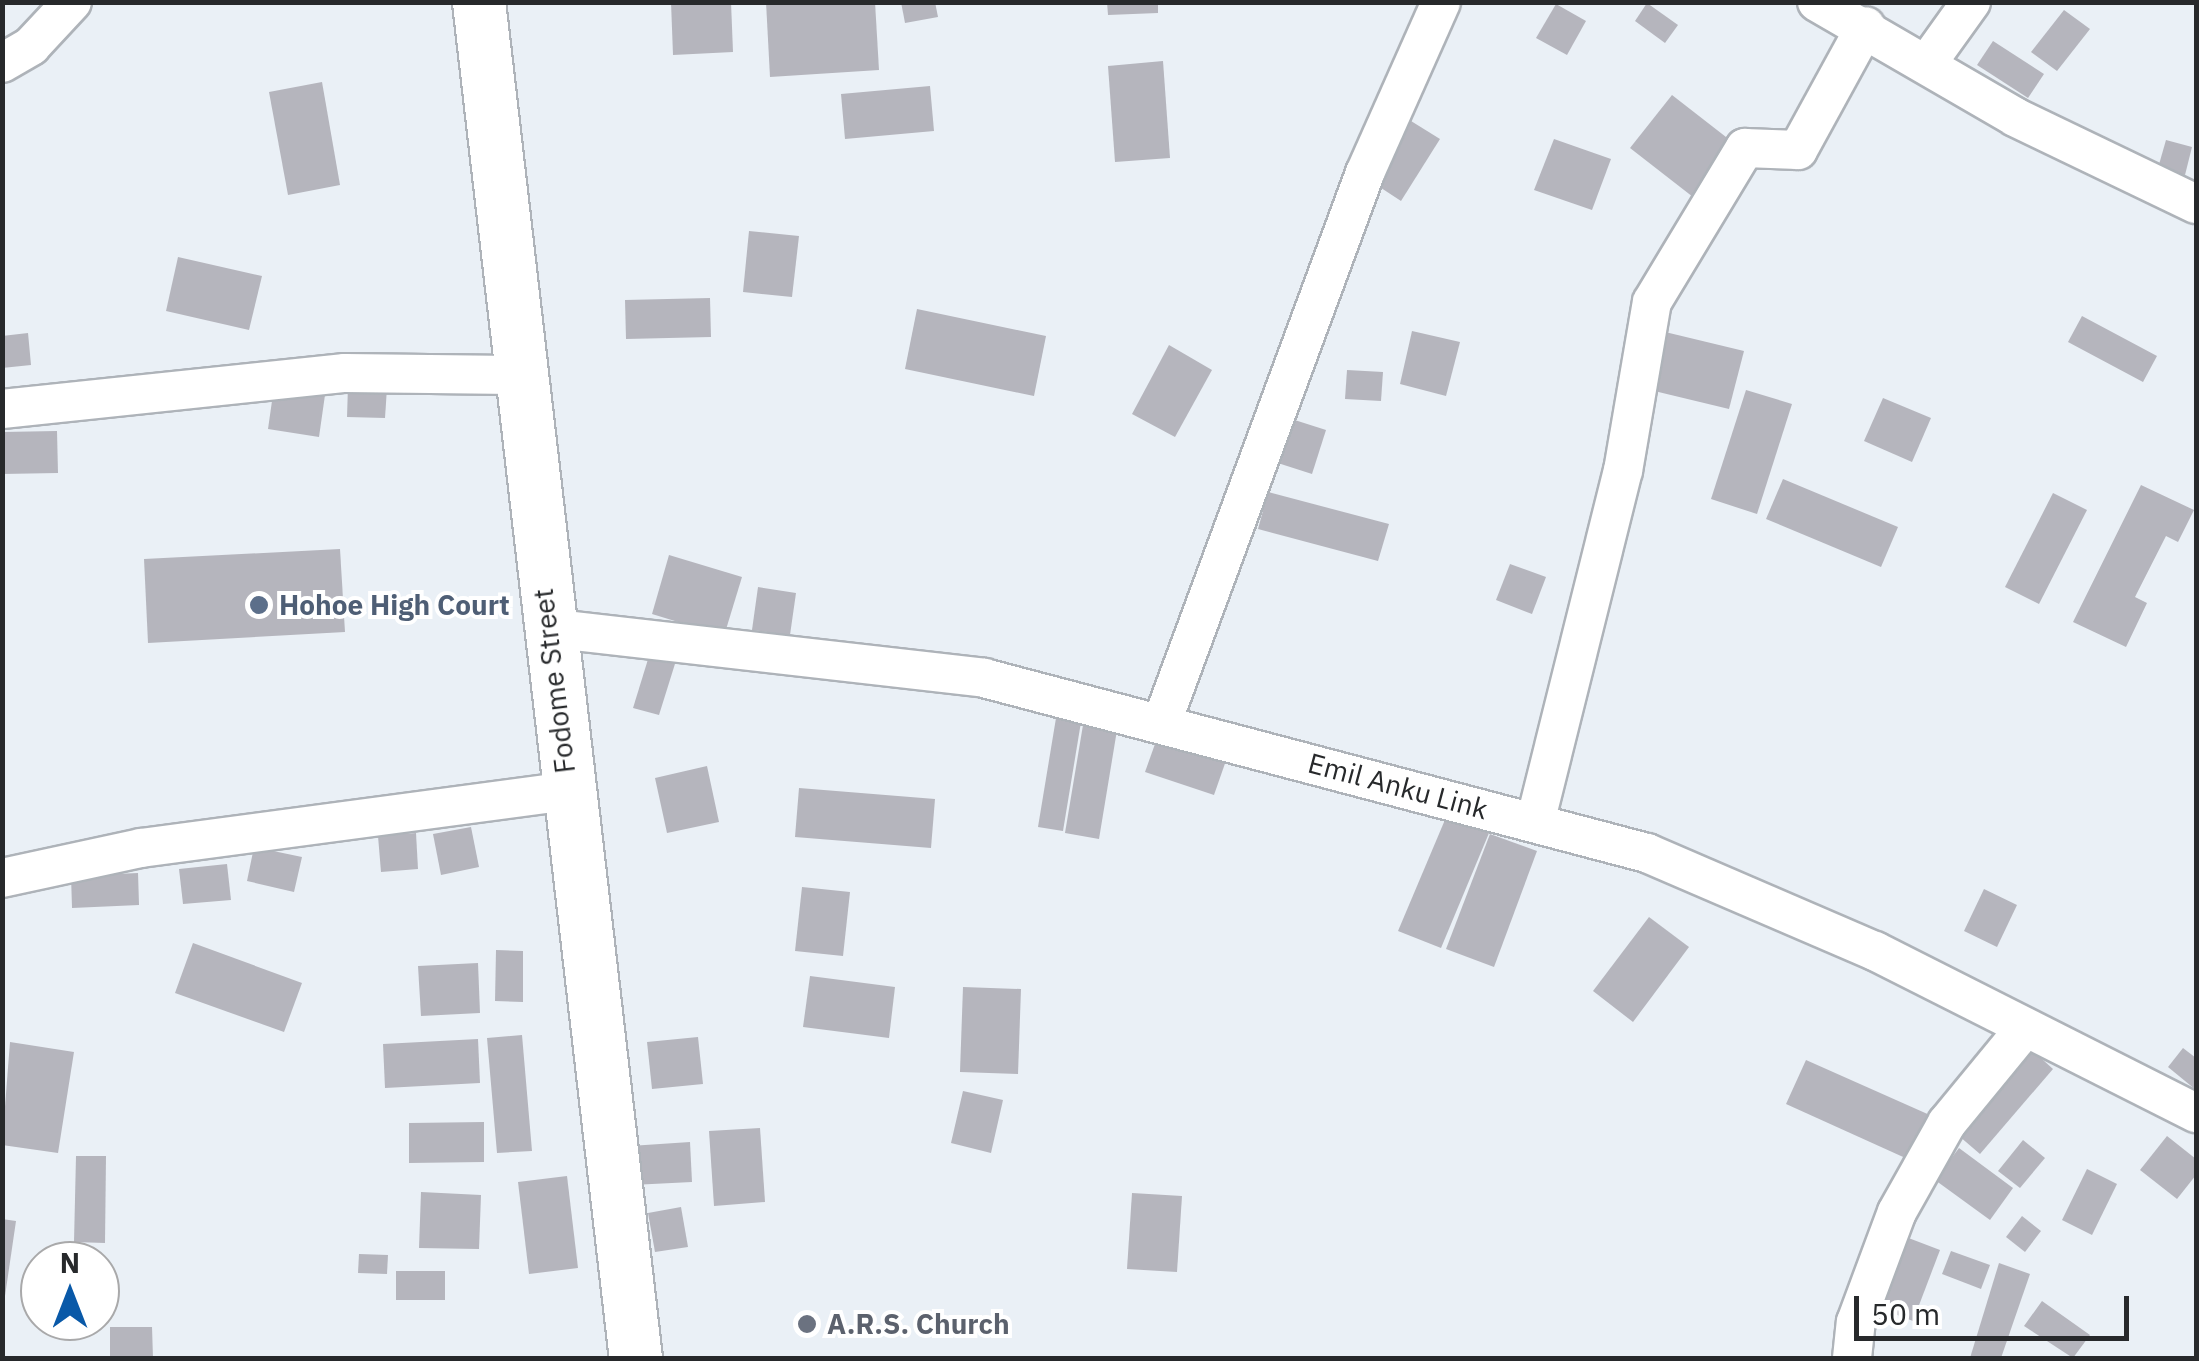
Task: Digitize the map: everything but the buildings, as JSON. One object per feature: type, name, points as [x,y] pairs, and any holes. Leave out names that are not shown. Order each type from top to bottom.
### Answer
[{"type":"street","points":[[2,63],[30,46],[72,2]]},
{"type":"street","name":"Fodome Street","points":[[479,2],[548,628],[636,1358]]},
{"type":"street","points":[[1162,722],[1358,190],[1441,2]]},
{"type":"street","points":[[1817,2],[1928,62],[2015,117],[2196,204]]},
{"type":"street","points":[[1928,62],[1971,2]]},
{"type":"street","points":[[1535,823],[1622,471],[1652,302],[1745,148],[1798,150],[1866,26]]},
{"type":"street","points":[[2,409],[345,373],[519,374]]},
{"type":"street","name":"Emil Anku Link","points":[[548,628],[984,678],[1648,853],[1875,951],[2196,1113]]},
{"type":"street","points":[[2,878],[141,848],[568,791]]},
{"type":"street","points":[[1852,1358],[1856,1322],[1896,1212],[1947,1123],[2025,1028]]},
{"type":"place","name":"Hohoe High Court","points":[[259,605]]},
{"type":"place","name":"A.R.S. Church","points":[[807,1324]]}]
